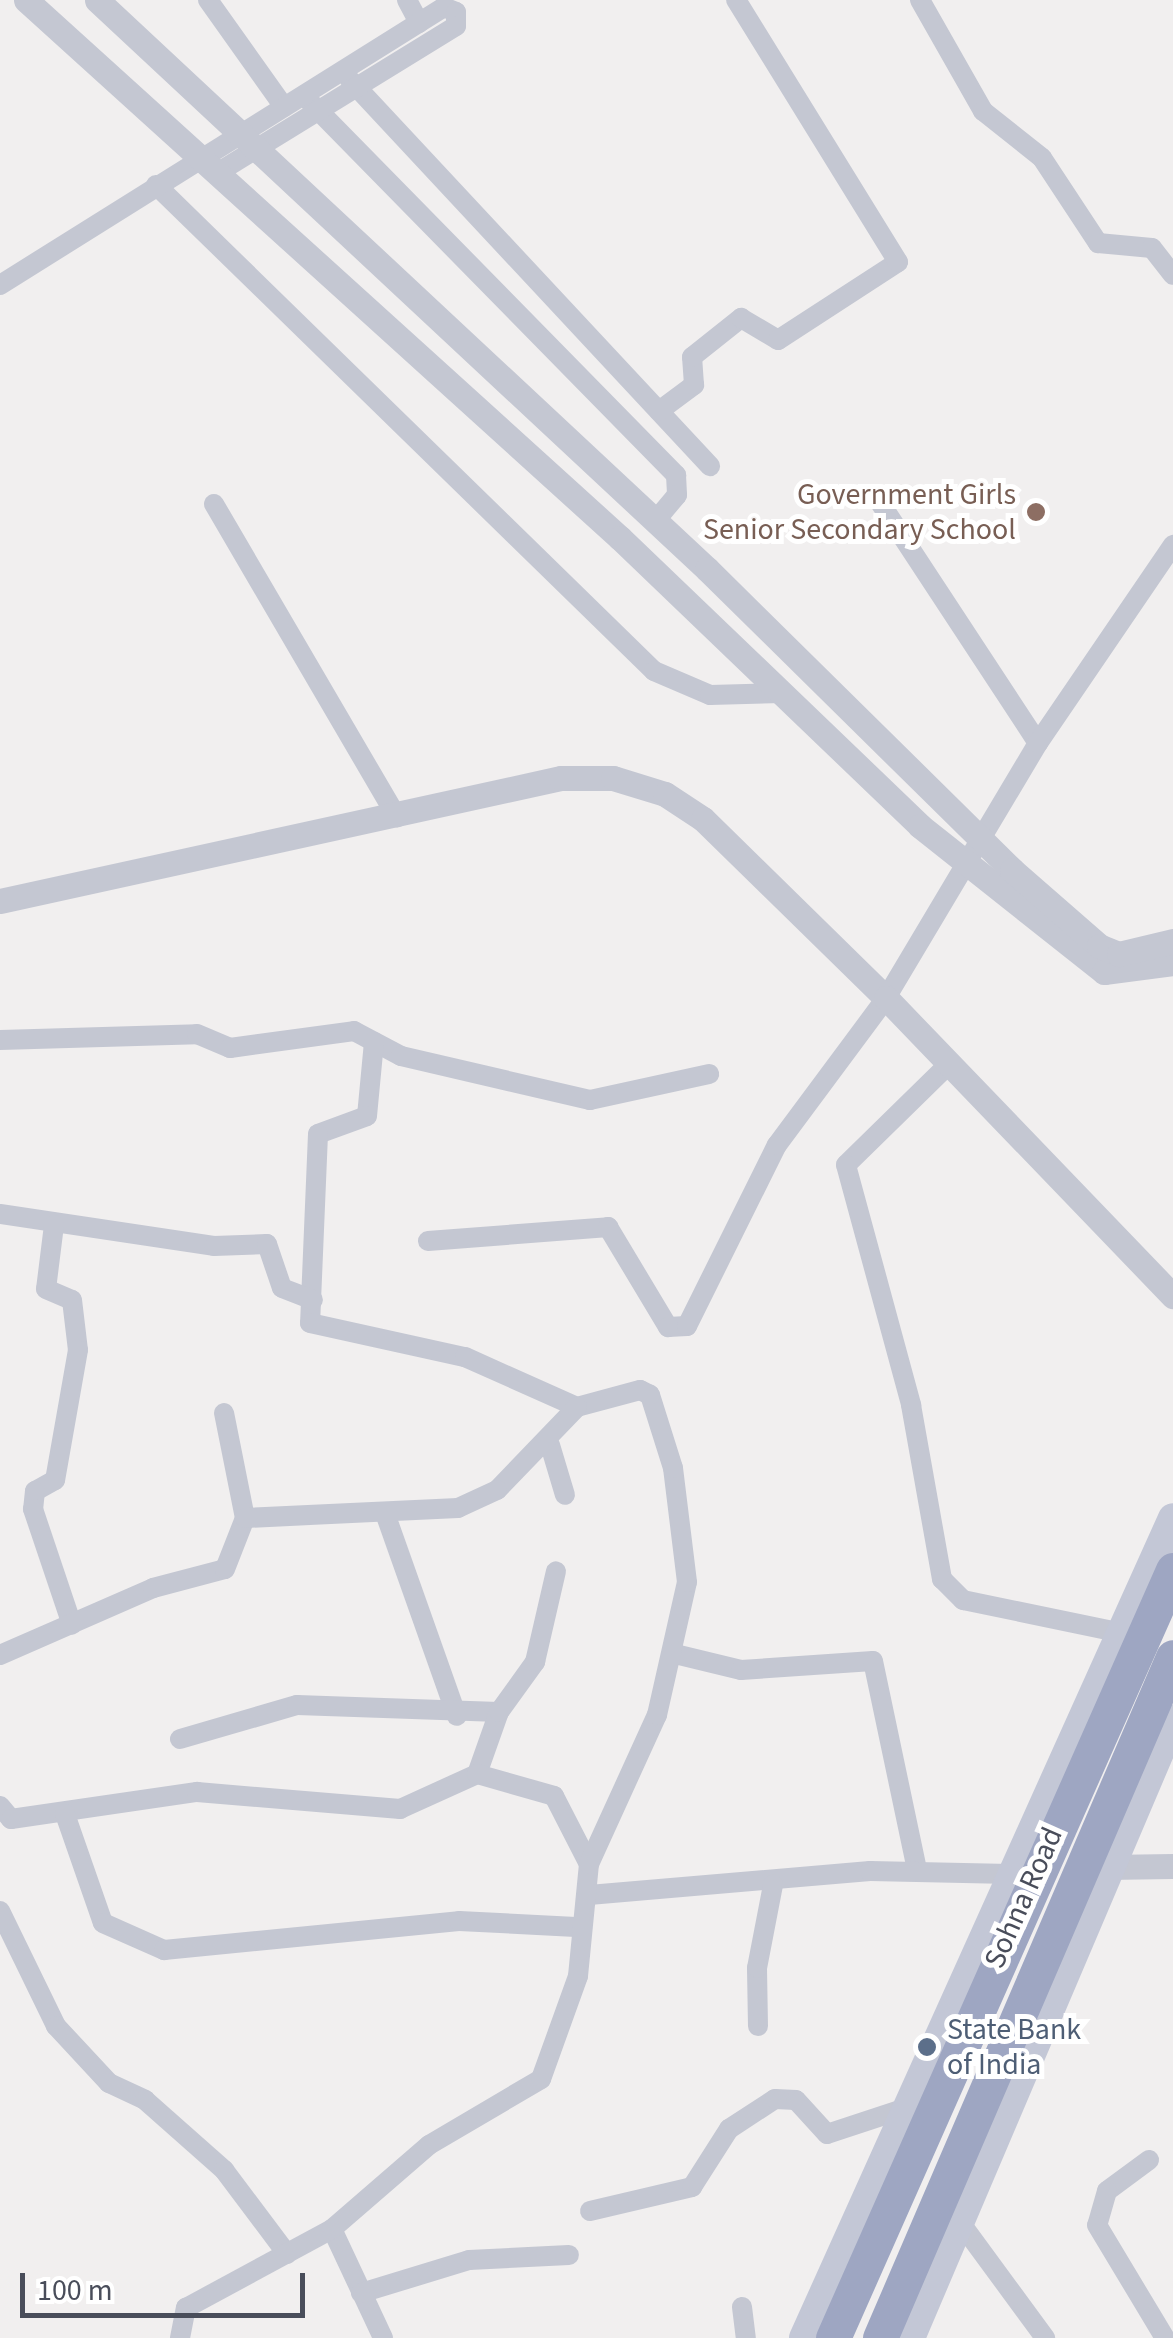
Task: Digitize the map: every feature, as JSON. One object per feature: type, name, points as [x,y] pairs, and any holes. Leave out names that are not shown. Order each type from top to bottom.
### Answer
[{"type":"highway","name":"Sohna Road","points":[[833,2338],[1173,1570]]},
{"type":"highway","name":"Sohna Road","points":[[880,2338],[1173,1656]]},
{"type":"main road","points":[[804,2338],[1117,1632],[1173,1518]]},
{"type":"main road","points":[[910,2338],[956,2218],[1173,1720]]},
{"type":"street","points":[[26,0],[202,156],[782,692],[976,854],[1104,972],[1173,963]]},
{"type":"street","points":[[97,0],[655,521],[976,854],[1099,946],[1120,954],[1173,941]]},
{"type":"street","points":[[208,0],[284,107]]},
{"type":"street","points":[[407,0],[419,23]]},
{"type":"street","points":[[659,411],[694,385],[692,357],[742,318],[778,340],[898,262],[736,0]]},
{"type":"street","points":[[920,0],[983,111],[1042,158],[1098,243],[1152,248],[1173,274]]},
{"type":"street","points":[[0,285],[202,156],[253,146],[349,79],[456,26],[452,7],[436,5],[349,79]]},
{"type":"street","points":[[349,79],[710,466]]},
{"type":"street","points":[[253,146],[284,107],[311,103]]},
{"type":"street","points":[[311,103],[676,475],[677,495],[655,521]]},
{"type":"street","points":[[156,185],[654,671],[710,695],[782,692]]},
{"type":"street","points":[[876,498],[1038,743]]},
{"type":"street","points":[[214,504],[397,817]]},
{"type":"street","points":[[428,1241],[608,1227],[668,1327],[687,1326],[777,1146],[886,998],[976,854],[1038,743],[1173,545]]},
{"type":"street","points":[[0,901],[561,778],[613,778],[665,794],[703,818],[886,998],[1173,1296]]},
{"type":"street","points":[[0,1040],[196,1034],[236,1048],[354,1031],[374,1042],[590,1100],[709,1074]]},
{"type":"street","points":[[180,2338],[186,2308],[332,2229],[429,2146],[541,2080],[578,1976],[576,1927],[589,1895],[588,1864],[674,1654],[686,1536],[650,1395],[577,1407],[465,1357],[310,1324],[318,1134],[366,1116],[374,1042]]},
{"type":"street","points":[[950,1064],[846,1165],[910,1405],[942,1579],[962,1600],[1117,1632]]},
{"type":"street","points":[[0,1214],[54,1225],[231,1248],[267,1244],[282,1288],[313,1300]]},
{"type":"street","points":[[54,1225],[46,1289],[72,1300],[78,1350],[55,1480],[35,1491],[34,1508],[72,1625]]},
{"type":"street","points":[[245,1518],[386,1516],[471,1502],[550,1445],[577,1407]]},
{"type":"street","points":[[0,1655],[152,1588],[222,1572],[245,1518],[224,1413]]},
{"type":"street","points":[[550,1445],[565,1495]]},
{"type":"street","points":[[386,1516],[457,1716]]},
{"type":"street","points":[[477,1774],[499,1712],[535,1662],[556,1571]]},
{"type":"street","points":[[674,1654],[741,1670],[872,1662],[917,1870]]},
{"type":"street","points":[[180,1738],[297,1705],[457,1716],[499,1712]]},
{"type":"street","points":[[3,1815],[65,1814],[197,1792],[400,1809],[477,1774],[554,1796],[588,1864]]},
{"type":"street","points":[[65,1814],[103,1923],[164,1950],[460,1920],[576,1927]]},
{"type":"street","points":[[1108,1867],[1173,1866]]},
{"type":"street","points":[[589,1895],[773,1885],[917,1870],[1010,1874]]},
{"type":"street","points":[[758,2026],[757,1968],[773,1885]]},
{"type":"street","points":[[0,1910],[56,2026],[110,2083],[146,2100],[224,2170],[288,2254]]},
{"type":"street","points":[[590,2211],[692,2187],[728,2129],[775,2099],[796,2100],[827,2134],[906,2108]]},
{"type":"street","points":[[1150,2160],[1107,2191],[1097,2225],[1166,2338]]},
{"type":"street","points":[[956,2218],[1044,2338]]},
{"type":"street","points":[[332,2229],[382,2338]]},
{"type":"street","points":[[362,2293],[468,2260],[569,2254]]},
{"type":"street","points":[[742,2307],[746,2338]]},
{"type":"place","name":"Government Girls Senior Secondary School","points":[[1036,512]]},
{"type":"place","name":"State Bank of India","points":[[927,2047]]}]
